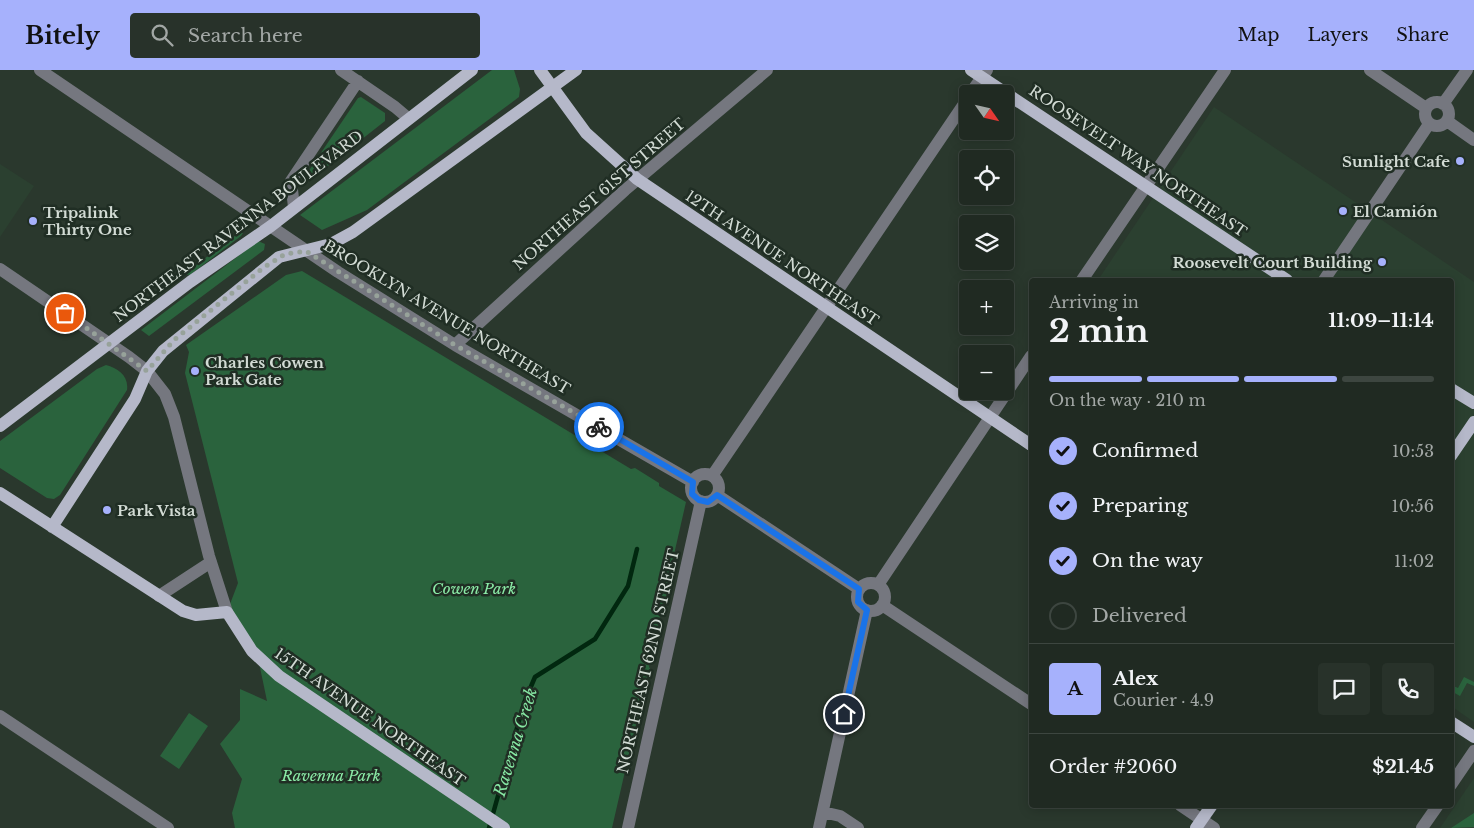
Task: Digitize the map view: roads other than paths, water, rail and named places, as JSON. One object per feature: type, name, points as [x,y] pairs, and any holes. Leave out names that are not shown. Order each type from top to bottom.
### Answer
[{"type":"main road","name":"NORTHEAST RAVENNA BOULEVARD","points":[[0,426],[190,282],[271,226],[472,70]]},
{"type":"main road","name":"12TH AVENUE NORTHEAST","points":[[540,70],[586,133],[637,179],[1029,445]]},
{"type":"main road","points":[[52,527],[135,399],[147,371],[174,340],[263,268],[285,254],[306,251],[331,244],[353,232],[576,70]]},
{"type":"main road","name":"ROOSEVELT WAY NORTHEAST","points":[[980,72],[1145,186],[1284,278]]},
{"type":"main road","points":[[1454,391],[1474,404]]},
{"type":"main road","points":[[1454,452],[1474,422]]},
{"type":"main road","points":[[0,493],[183,611],[196,615],[227,612]]},
{"type":"main road","name":"15TH AVENUE NORTHEAST","points":[[227,612],[237,632],[258,658],[301,692],[504,828]]},
{"type":"main road","points":[[1454,724],[1474,737]]},
{"type":"main road","points":[[1199,824],[1210,808]]},
{"type":"street","name":"BROOKLYN AVENUE NORTHEAST","points":[[40,70],[306,251],[455,345],[693,482]]},
{"type":"street","points":[[341,70],[396,107],[408,118]]},
{"type":"street","name":"NORTHEAST 61ST STREET","points":[[455,345],[637,179],[767,70]]},
{"type":"street","points":[[1083,278],[1225,70]]},
{"type":"street","points":[[1370,70],[1426,108]]},
{"type":"street","points":[[1443,104],[1467,70]]},
{"type":"street","points":[[974,85],[980,72]]},
{"type":"street","points":[[294,207],[291,181],[358,81]]},
{"type":"street","points":[[1433,102],[1443,104],[1449,112],[1447,122],[1438,127],[1429,124],[1424,116],[1426,108],[1433,102]]},
{"type":"street","points":[[712,476],[959,111]]},
{"type":"street","points":[[1447,122],[1474,140]]},
{"type":"street","points":[[1325,278],[1429,124]]},
{"type":"street","points":[[0,269],[110,343],[147,371],[165,394],[174,418],[211,562],[227,612]]},
{"type":"street","points":[[878,585],[1029,359]]},
{"type":"street","points":[[700,475],[712,476],[718,484],[717,495],[708,502],[701,501],[692,494],[693,482],[700,475]]},
{"type":"street","points":[[717,495],[859,589]]},
{"type":"street","name":"NORTHEAST 62ND STREET","points":[[628,828],[701,501]]},
{"type":"street","points":[[159,596],[211,562]]},
{"type":"street","points":[[867,583],[878,585],[884,594],[882,604],[876,610],[867,610],[858,602],[859,589],[867,583]]},
{"type":"street","points":[[882,604],[1029,703]]},
{"type":"street","points":[[819,828],[867,610]]},
{"type":"street","points":[[0,716],[168,828]]},
{"type":"street","points":[[1454,781],[1474,751]]},
{"type":"street","points":[[1183,808],[1199,824],[1214,828]]},
{"type":"street","points":[[1422,828],[1436,808]]},
{"type":"street","points":[[823,812],[840,816],[858,828]]},
{"type":"waterway","name":"Ravenna Creek","points":[[489,828],[524,703],[535,677],[595,639],[628,586],[637,549]]},
{"type":"place","name":"Sunlight Cafe","points":[[1460,161]]},
{"type":"place","name":"El Camión","points":[[1343,211]]},
{"type":"place","name":"Tripalink Thirty One","points":[[33,221]]},
{"type":"place","name":"Roosevelt Court Building","points":[[1382,262]]},
{"type":"place","name":"Charles Cowen Park Gate","points":[[195,371]]},
{"type":"place","name":"Park Vista","points":[[107,510]]},
{"type":"park label","name":"Cowen Park","points":[[474,588]]},
{"type":"park label","name":"Ravenna Park","points":[[331,775]]}]
